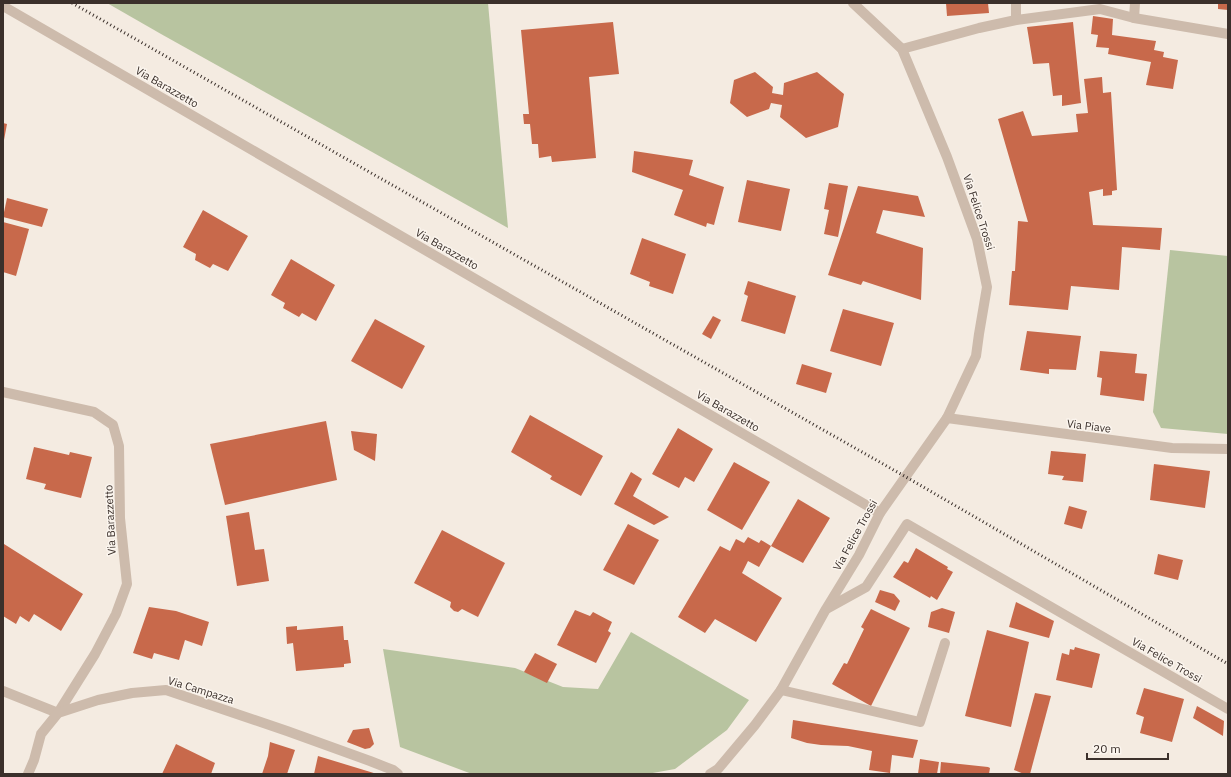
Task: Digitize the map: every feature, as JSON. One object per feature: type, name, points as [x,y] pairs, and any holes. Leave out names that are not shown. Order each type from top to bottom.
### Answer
[{"type":"street","name":"Via Felice Trossi","points":[[710,774],[718,769],[746,736],[781,690],[826,609],[859,555],[880,512],[947,418],[976,356],[987,287],[977,239],[947,157],[902,49],[852,3]]},
{"type":"street","points":[[1016,3],[1016,20]]},
{"type":"street","points":[[1134,18],[1135,3]]},
{"type":"street","name":"Via Barazzetto","points":[[3,6],[880,512]]},
{"type":"street","points":[[902,49],[978,28],[1016,20],[1100,10],[1134,18],[1228,34]]},
{"type":"street","name":"Via Barazzetto","points":[[3,392],[94,412],[113,425],[119,446],[120,518],[127,584],[116,614],[95,654],[58,713]]},
{"type":"street","name":"Via Piave","points":[[947,418],[1172,448],[1228,449]]},
{"type":"street","name":"Via Felice Trossi","points":[[826,609],[866,587],[907,524],[1228,709]]},
{"type":"street","points":[[781,690],[920,722],[945,643]]},
{"type":"street","name":"Via Campazza","points":[[58,713],[98,700],[132,693],[166,690],[287,730],[393,770],[398,774]]},
{"type":"street","points":[[3,691],[58,713],[41,734],[34,760],[28,774]]},
{"type":"green space","points":[[107,3],[488,3],[508,228],[161,34]]},
{"type":"green space","points":[[1170,250],[1228,256],[1228,434],[1161,428],[1153,412]]},
{"type":"green space","points":[[631,632],[749,700],[727,730],[675,769],[647,774],[472,774],[400,747],[383,649],[515,668],[563,687],[598,689]]},
{"type":"building","points":[[946,3],[988,3],[989,13],[947,16]]},
{"type":"building","points":[[1218,3],[1228,3],[1228,10],[1218,9]]},
{"type":"building","points":[[1093,16],[1113,19],[1112,35],[1156,41],[1154,50],[1164,52],[1163,57],[1178,60],[1173,89],[1146,85],[1151,62],[1108,54],[1109,48],[1096,47],[1098,35],[1091,34]]},
{"type":"building","points":[[613,22],[619,74],[589,77],[596,158],[552,162],[551,156],[539,158],[538,144],[532,144],[530,124],[524,124],[523,114],[529,114],[521,30]]},
{"type":"building","points":[[1073,22],[1081,103],[1062,106],[1062,95],[1053,96],[1049,63],[1033,64],[1027,27]]},
{"type":"building","points":[[755,72],[773,87],[772,93],[783,95],[784,83],[817,72],[844,94],[838,127],[806,138],[780,117],[782,105],[771,103],[769,109],[747,117],[730,103],[734,80]]},
{"type":"building","points":[[1102,77],[1103,93],[1111,92],[1117,190],[1112,191],[1112,195],[1103,196],[1103,189],[1089,192],[1093,225],[1162,228],[1160,250],[1122,247],[1119,290],[1071,286],[1068,310],[1009,305],[1012,271],[1015,271],[1018,221],[1028,222],[998,119],[1023,111],[1032,136],[1078,132],[1076,114],[1088,113],[1084,79]]},
{"type":"building","points":[[3,123],[7,124],[4,140],[3,140]]},
{"type":"building","points":[[634,151],[693,160],[689,175],[724,187],[714,225],[707,223],[706,227],[674,215],[683,190],[632,172]]},
{"type":"building","points":[[747,180],[790,189],[781,231],[738,222]]},
{"type":"building","points":[[829,183],[848,186],[838,237],[824,234],[829,210],[824,209]]},
{"type":"building","points":[[858,186],[918,196],[925,217],[883,210],[876,233],[923,248],[921,300],[863,281],[861,285],[828,275]]},
{"type":"building","points":[[7,198],[48,209],[42,227],[3,217]]},
{"type":"building","points":[[203,210],[248,236],[228,271],[213,264],[210,268],[195,260],[196,254],[183,247]]},
{"type":"building","points":[[3,222],[29,229],[16,276],[3,272]]},
{"type":"building","points":[[642,238],[686,254],[673,294],[649,286],[650,282],[630,274]]},
{"type":"building","points":[[291,259],[335,285],[316,321],[302,313],[299,317],[283,308],[285,303],[271,295]]},
{"type":"building","points":[[748,281],[796,296],[785,334],[741,321],[748,296],[744,294]]},
{"type":"building","points":[[843,309],[894,323],[881,366],[830,351]]},
{"type":"building","points":[[713,316],[721,320],[711,339],[702,334]]},
{"type":"building","points":[[375,319],[425,346],[402,389],[351,361]]},
{"type":"building","points":[[1027,331],[1081,336],[1076,370],[1049,369],[1049,374],[1020,370]]},
{"type":"building","points":[[1100,351],[1137,354],[1135,373],[1147,374],[1144,401],[1100,395],[1102,378],[1097,377]]},
{"type":"building","points":[[802,364],[832,373],[826,393],[796,384]]},
{"type":"building","points":[[530,415],[603,456],[581,496],[550,479],[552,476],[511,452]]},
{"type":"building","points":[[326,421],[337,480],[225,505],[210,444]]},
{"type":"building","points":[[678,428],[713,449],[694,482],[685,477],[679,488],[652,474]]},
{"type":"building","points":[[351,431],[377,434],[375,461],[354,450]]},
{"type":"building","points":[[34,447],[69,455],[70,452],[92,457],[81,498],[44,489],[46,484],[26,479]]},
{"type":"building","points":[[1051,451],[1086,454],[1083,482],[1062,480],[1064,476],[1048,474]]},
{"type":"building","points":[[734,462],[770,482],[742,530],[707,510]]},
{"type":"building","points":[[1154,464],[1210,471],[1205,508],[1150,500]]},
{"type":"building","points":[[631,472],[642,479],[633,496],[669,517],[654,525],[614,504]]},
{"type":"building","points":[[798,499],[830,518],[803,563],[771,546]]},
{"type":"building","points":[[1069,506],[1087,511],[1082,529],[1064,524]]},
{"type":"building","points":[[249,512],[255,550],[264,549],[269,581],[237,586],[226,516]]},
{"type":"building","points":[[628,524],[659,540],[634,585],[603,570]]},
{"type":"building","points":[[442,530],[505,563],[478,617],[462,609],[458,612],[454,611],[450,607],[451,602],[414,583]]},
{"type":"building","points":[[748,537],[759,543],[761,540],[771,546],[759,567],[748,561],[742,573],[782,598],[756,642],[715,619],[705,633],[678,617],[720,546],[730,551],[736,539],[744,543]]},
{"type":"building","points":[[4,544],[83,594],[61,631],[34,614],[29,622],[20,616],[16,624],[3,616]]},
{"type":"building","points":[[916,548],[948,567],[947,569],[953,572],[937,600],[931,596],[930,598],[893,577],[904,561],[908,563]]},
{"type":"building","points":[[1158,554],[1183,560],[1178,580],[1154,574]]},
{"type":"building","points":[[880,590],[894,594],[900,601],[895,611],[875,602]]},
{"type":"building","points":[[1016,602],[1054,621],[1049,638],[1009,627]]},
{"type":"building","points":[[149,607],[176,611],[209,622],[202,646],[185,640],[179,660],[154,653],[152,659],[133,653]]},
{"type":"building","points":[[942,608],[955,612],[949,633],[928,627],[931,612]]},
{"type":"building","points":[[871,609],[910,628],[871,706],[832,684],[844,663],[847,664],[864,629],[861,627]]},
{"type":"building","points":[[575,610],[590,616],[593,612],[612,622],[608,631],[611,633],[596,663],[557,645]]},
{"type":"building","points":[[297,626],[297,630],[343,626],[344,640],[348,640],[351,663],[344,664],[344,667],[296,671],[293,643],[287,644],[286,627]]},
{"type":"building","points":[[987,630],[1029,642],[1011,727],[965,716]]},
{"type":"building","points":[[1075,647],[1100,654],[1092,688],[1056,680],[1062,653],[1069,655],[1070,649],[1074,650]]},
{"type":"building","points":[[535,653],[557,664],[547,683],[524,672]]},
{"type":"building","points":[[1144,688],[1184,699],[1172,742],[1140,733],[1144,717],[1136,714]]},
{"type":"building","points":[[1035,693],[1051,696],[1030,774],[1024,774],[1014,770]]},
{"type":"building","points":[[1197,706],[1224,721],[1223,736],[1193,718]]},
{"type":"building","points":[[793,720],[918,740],[913,758],[892,755],[890,773],[869,770],[872,751],[848,746],[807,743],[791,738]]},
{"type":"building","points":[[369,728],[374,744],[370,748],[365,749],[347,742],[353,730]]},
{"type":"building","points":[[270,742],[295,750],[287,774],[262,774],[268,756]]},
{"type":"building","points":[[176,744],[215,763],[211,774],[162,774]]},
{"type":"building","points":[[318,756],[377,774],[314,774]]},
{"type":"building","points":[[920,759],[939,762],[937,774],[918,774]]},
{"type":"building","points":[[941,762],[988,767],[990,768],[989,774],[940,774]]},
{"type":"railway","points":[[72,3],[906,477],[1228,664]]}]
